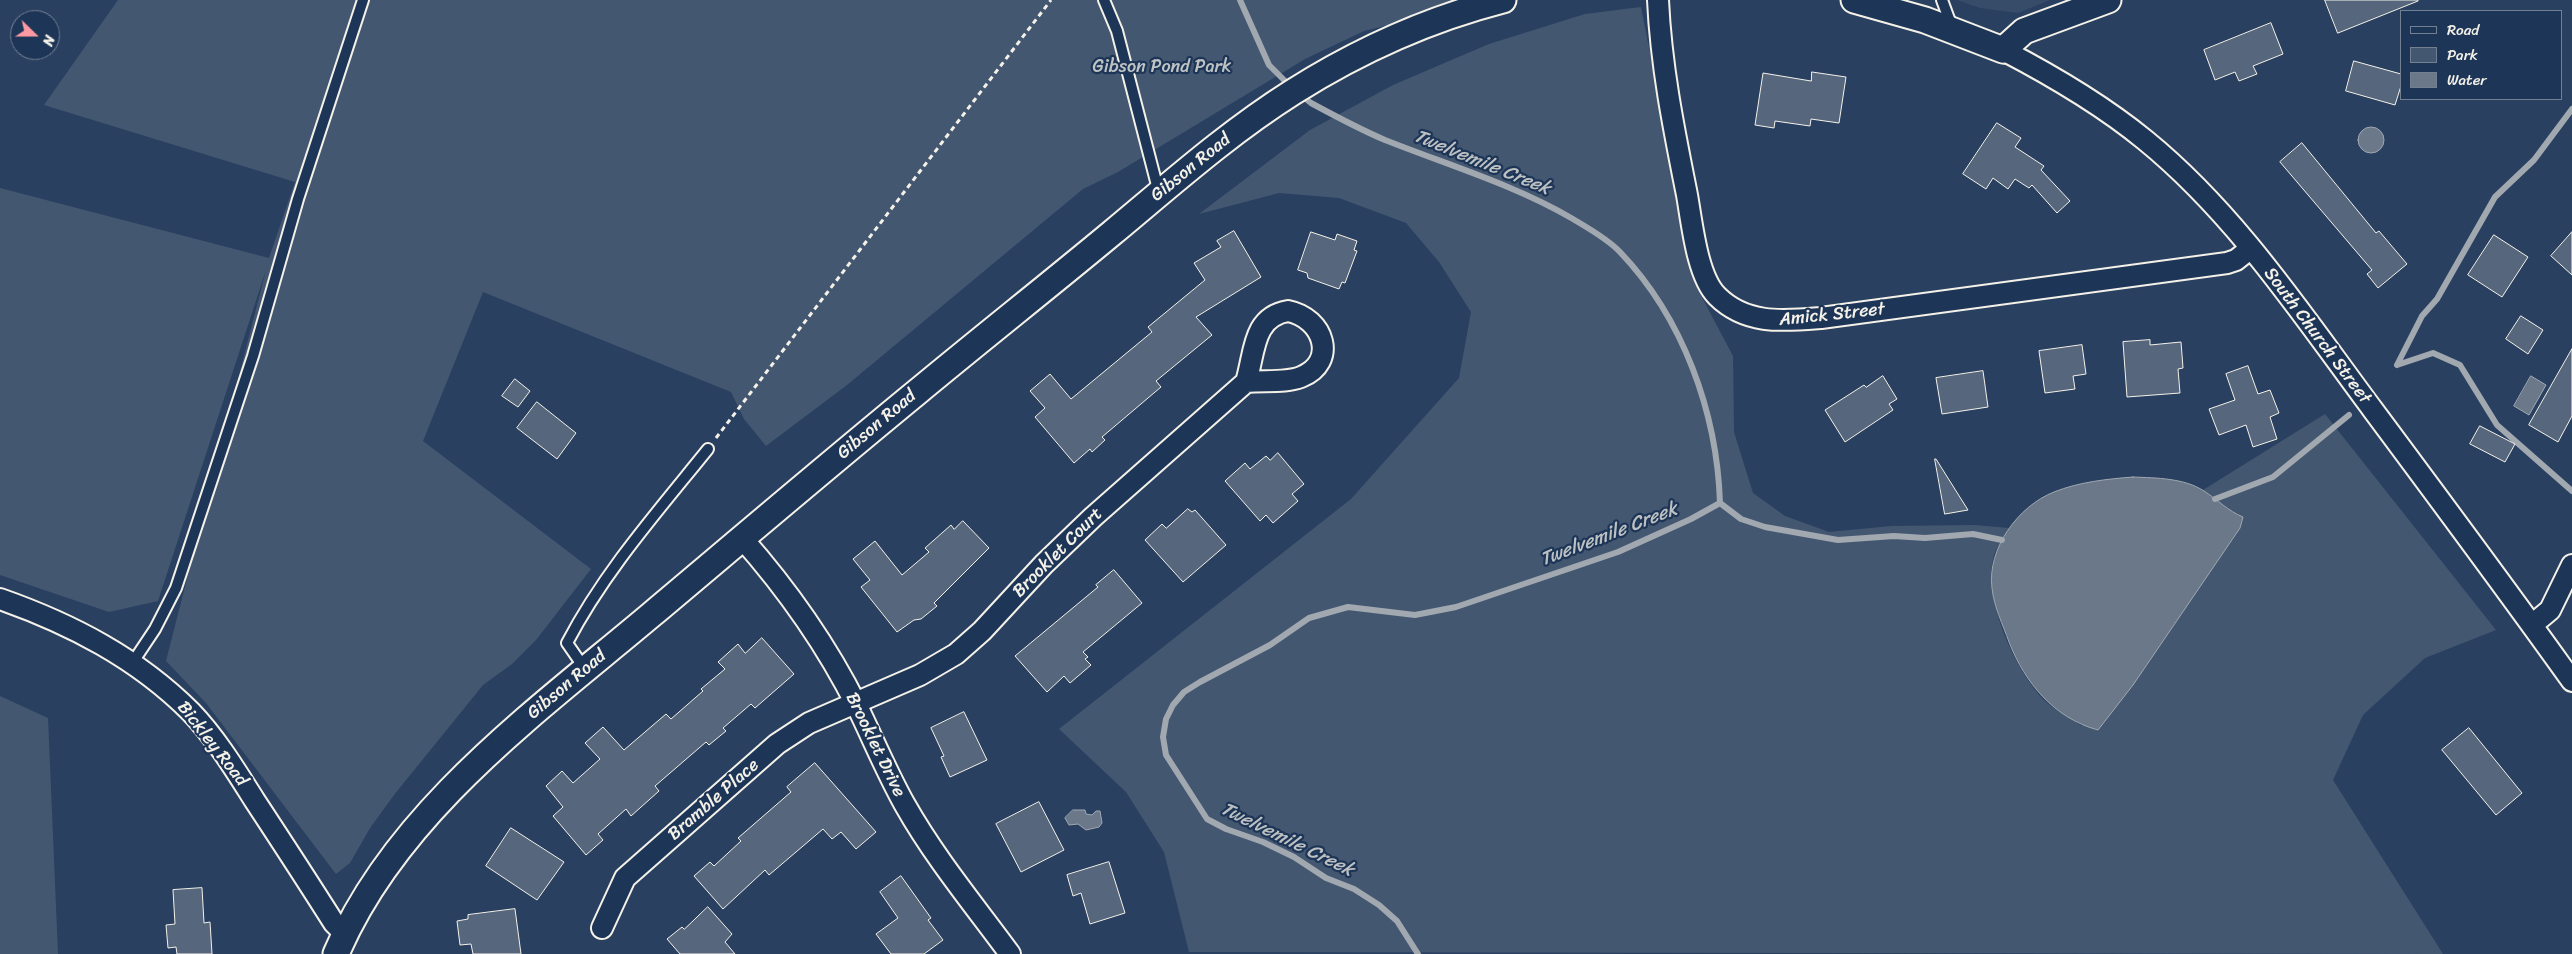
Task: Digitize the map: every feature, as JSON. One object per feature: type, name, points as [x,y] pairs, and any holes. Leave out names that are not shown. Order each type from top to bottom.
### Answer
[{"type":"street","name":"Gibson Road","points":[[340,944],[377,881],[436,804],[463,777],[585,669],[741,537],[1159,194],[1248,123],[1297,90],[1373,47],[1452,15],[1503,0]]},
{"type":"street","name":"Amick Street","points":[[1658,0],[1666,88],[1699,255],[1709,285],[1716,296],[1741,313],[1773,321],[1821,318],[2227,263],[2236,260],[2250,249]]},
{"type":"street","points":[[1854,0],[1925,20],[2003,50],[2024,31],[2108,0]]},
{"type":"street","name":"South Church Street","points":[[2003,50],[2079,92],[2144,140],[2193,184],[2250,249],[2296,306],[2572,681]]},
{"type":"street","name":"Brooklet Court","points":[[856,704],[920,675],[956,654],[982,631],[1082,528],[1246,382]]},
{"type":"street","name":"Brooklet Drive","points":[[741,537],[775,576],[811,626],[856,704],[901,797],[919,828],[1010,954]]},
{"type":"street","points":[[2532,625],[2550,610],[2572,565]]},
{"type":"street","name":"Bickley Road","points":[[0,599],[47,615],[133,662],[164,686],[192,714],[232,766],[334,922],[340,944]]},
{"type":"street","name":"Bramble Place","points":[[602,928],[626,878],[756,763],[794,732],[856,704]]},
{"type":"lane","points":[[133,662],[159,622],[176,588],[256,346],[298,199],[363,0]]},
{"type":"lane","points":[[1104,0],[1117,31],[1159,194]]},
{"type":"lane","points":[[1942,0],[1953,31]]},
{"type":"lane","points":[[585,669],[567,643],[579,620],[631,545],[708,449]]},
{"type":"path","points":[[708,449],[1051,0]]},
{"type":"shaded area","points":[[1957,0],[2050,0],[2018,13],[1980,8]]},
{"type":"green space","name":"Gibson Pond Park","points":[[118,0],[1461,0],[1396,23],[1364,31],[1305,59],[1118,172],[1083,189],[847,385],[766,446],[744,419],[731,392],[483,292],[423,441],[591,569],[536,640],[512,664],[483,685],[394,795],[370,828],[350,863],[336,874],[206,703],[166,661],[266,270],[158,601],[109,612],[0,575],[0,188],[269,258],[295,182],[44,105]]},
{"type":"green space","points":[[1641,7],[1696,286],[1733,356],[1734,432],[1753,493],[1785,516],[1829,532],[1891,526],[1974,525],[2009,528],[1994,555],[1991,576],[1993,595],[2004,634],[2023,671],[2044,700],[2082,726],[2243,517],[2234,513],[2203,490],[2325,414],[2496,630],[2425,658],[2363,715],[2333,780],[2443,954],[1189,952],[1164,852],[1126,792],[1059,729],[1351,499],[1459,378],[1471,312],[1439,262],[1406,223],[1339,198],[1279,193],[1199,214],[1310,130],[1393,85],[1489,44],[1585,14]]},
{"type":"green space","points":[[0,696],[48,718],[58,954],[0,954]]},
{"type":"water","points":[[2371,127],[2380,131],[2384,140],[2380,149],[2371,153],[2362,149],[2358,140],[2362,131]]},
{"type":"water","points":[[2531,376],[2546,385],[2529,415],[2514,406]]},
{"type":"water","points":[[2133,477],[2170,479],[2188,483],[2204,491],[2228,509],[2243,517],[2240,528],[2133,685],[2098,730],[2068,717],[2055,708],[2043,697],[2023,671],[2009,642],[1997,609],[1992,588],[1992,573],[2000,544],[2017,518],[2028,507],[2054,492],[2083,483]]},
{"type":"water","points":[[1073,810],[1085,810],[1086,814],[1092,815],[1096,811],[1100,811],[1102,823],[1099,827],[1086,830],[1078,824],[1069,825],[1065,818]]},
{"type":"building","points":[[2325,0],[2418,0],[2418,1],[2338,33]]},
{"type":"building","points":[[2271,23],[2283,54],[2253,66],[2257,74],[2239,81],[2235,72],[2215,80],[2204,50]]},
{"type":"building","points":[[2354,61],[2400,74],[2400,89],[2395,105],[2346,91]]},
{"type":"building","points":[[1812,72],[1846,77],[1839,123],[1811,119],[1810,126],[1775,121],[1774,128],[1755,125],[1763,73],[1811,81]]},
{"type":"building","points":[[1997,123],[2021,138],[2015,147],[2044,166],[2041,170],[2070,201],[2057,213],[2032,185],[2029,188],[2015,179],[2008,189],[1993,178],[1986,189],[1963,174]]},
{"type":"building","points":[[2302,143],[2376,233],[2379,231],[2407,264],[2378,288],[2367,274],[2372,270],[2280,162]]},
{"type":"building","points":[[1234,231],[1261,277],[1196,317],[1212,335],[1156,381],[1161,387],[1102,437],[1105,440],[1092,452],[1090,449],[1074,463],[1035,417],[1045,408],[1030,391],[1050,374],[1071,399],[1152,332],[1148,327],[1205,280],[1194,263],[1221,247],[1217,241]]},
{"type":"building","points":[[1311,232],[1335,240],[1337,234],[1357,241],[1354,250],[1357,251],[1345,283],[1342,282],[1339,289],[1308,278],[1307,273],[1298,270]]},
{"type":"building","points":[[2572,232],[2572,275],[2551,256]]},
{"type":"building","points":[[2494,235],[2528,257],[2502,297],[2468,275]]},
{"type":"building","points":[[2521,316],[2543,330],[2528,354],[2506,339]]},
{"type":"building","points":[[2150,340],[2150,345],[2181,342],[2183,368],[2178,369],[2180,393],[2127,397],[2123,342]]},
{"type":"building","points":[[2082,345],[2086,374],[2073,376],[2075,389],[2045,393],[2039,351]]},
{"type":"building","points":[[2572,349],[2572,416],[2558,442],[2529,425]]},
{"type":"building","points":[[2248,366],[2258,394],[2270,390],[2279,413],[2270,417],[2277,439],[2253,447],[2246,425],[2219,435],[2209,409],[2235,400],[2226,374]]},
{"type":"building","points":[[1983,371],[1988,407],[1942,414],[1936,378]]},
{"type":"building","points":[[1883,376],[1897,399],[1889,404],[1893,410],[1845,442],[1825,410],[1864,385],[1866,387]]},
{"type":"building","points":[[515,379],[530,391],[518,407],[502,396]]},
{"type":"building","points":[[537,402],[576,433],[557,459],[517,428]]},
{"type":"building","points":[[2480,426],[2515,444],[2505,462],[2470,444]]},
{"type":"building","points":[[1278,453],[1304,484],[1292,494],[1298,501],[1273,523],[1266,515],[1260,521],[1225,481],[1245,463],[1250,469],[1266,456],[1270,460]]},
{"type":"building","points":[[1936,459],[1968,510],[1945,514]]},
{"type":"building","points":[[1188,509],[1192,512],[1195,510],[1226,545],[1183,582],[1145,540],[1162,524],[1166,528]]},
{"type":"building","points":[[963,521],[989,548],[934,603],[937,606],[921,619],[914,620],[897,632],[861,587],[870,580],[853,559],[875,541],[902,575],[929,552],[925,548],[951,525],[954,529]]},
{"type":"building","points":[[1114,570],[1142,603],[1083,652],[1088,657],[1085,659],[1091,665],[1070,683],[1064,676],[1047,692],[1015,656],[1098,587],[1096,585]]},
{"type":"building","points":[[762,638],[794,674],[755,708],[751,704],[723,728],[726,731],[709,745],[706,742],[655,786],[659,791],[631,816],[626,809],[598,834],[603,840],[586,855],[553,816],[563,807],[546,786],[562,771],[573,783],[600,759],[585,743],[603,727],[624,750],[666,714],[671,719],[703,691],[701,689],[725,669],[718,662],[738,644],[745,653]]},
{"type":"building","points":[[964,712],[987,760],[950,777],[941,757],[944,756],[931,728]]},
{"type":"building","points":[[2469,728],[2522,793],[2496,815],[2442,750]]},
{"type":"building","points":[[815,763],[876,832],[856,849],[841,832],[832,839],[823,829],[769,875],[765,870],[723,909],[694,876],[710,862],[714,866],[741,841],[738,838],[791,792],[787,787]]},
{"type":"building","points":[[1039,802],[1064,850],[1021,872],[996,824]]},
{"type":"building","points":[[511,828],[564,862],[537,900],[486,866]]},
{"type":"building","points":[[1109,862],[1125,913],[1090,924],[1081,893],[1073,896],[1067,875]]},
{"type":"building","points":[[901,876],[931,918],[928,920],[943,940],[924,954],[891,954],[876,934],[898,918],[880,892]]},
{"type":"building","points":[[202,888],[204,923],[210,922],[212,954],[177,954],[176,947],[168,948],[166,925],[175,924],[173,890]]},
{"type":"building","points":[[708,907],[732,934],[725,942],[735,954],[680,954],[667,939],[682,927],[684,929]]},
{"type":"building","points":[[515,909],[521,954],[473,954],[471,944],[460,945],[457,921],[468,919],[468,915]]},
{"type":"waterway","name":"Twelvemile Creek","points":[[1240,0],[1269,65],[1291,87]]},
{"type":"waterway","name":"Twelvemile Creek","points":[[1301,95],[1311,103],[1375,136],[1481,176],[1551,207],[1604,238],[1615,247],[1642,278],[1662,306],[1679,336],[1704,401],[1712,435],[1720,503]]},
{"type":"waterway","points":[[2397,365],[2422,316],[2437,299],[2495,197],[2534,160],[2572,109]]},
{"type":"waterway","points":[[2397,365],[2433,353],[2460,365],[2497,425],[2572,491]]},
{"type":"waterway","points":[[2215,499],[2273,477],[2349,415]]},
{"type":"waterway","points":[[1720,503],[1741,519],[1765,527],[1838,540],[1894,536],[1925,538],[1973,534],[2002,540]]},
{"type":"waterway","name":"Twelvemile Creek","points":[[1418,954],[1397,921],[1379,905],[1354,889],[1326,878],[1294,857],[1263,842],[1226,829],[1207,819],[1166,755],[1163,737],[1166,719],[1173,705],[1184,692],[1270,645],[1309,618],[1348,607],[1415,615],[1456,607],[1618,552],[1691,519],[1720,503]]}]
